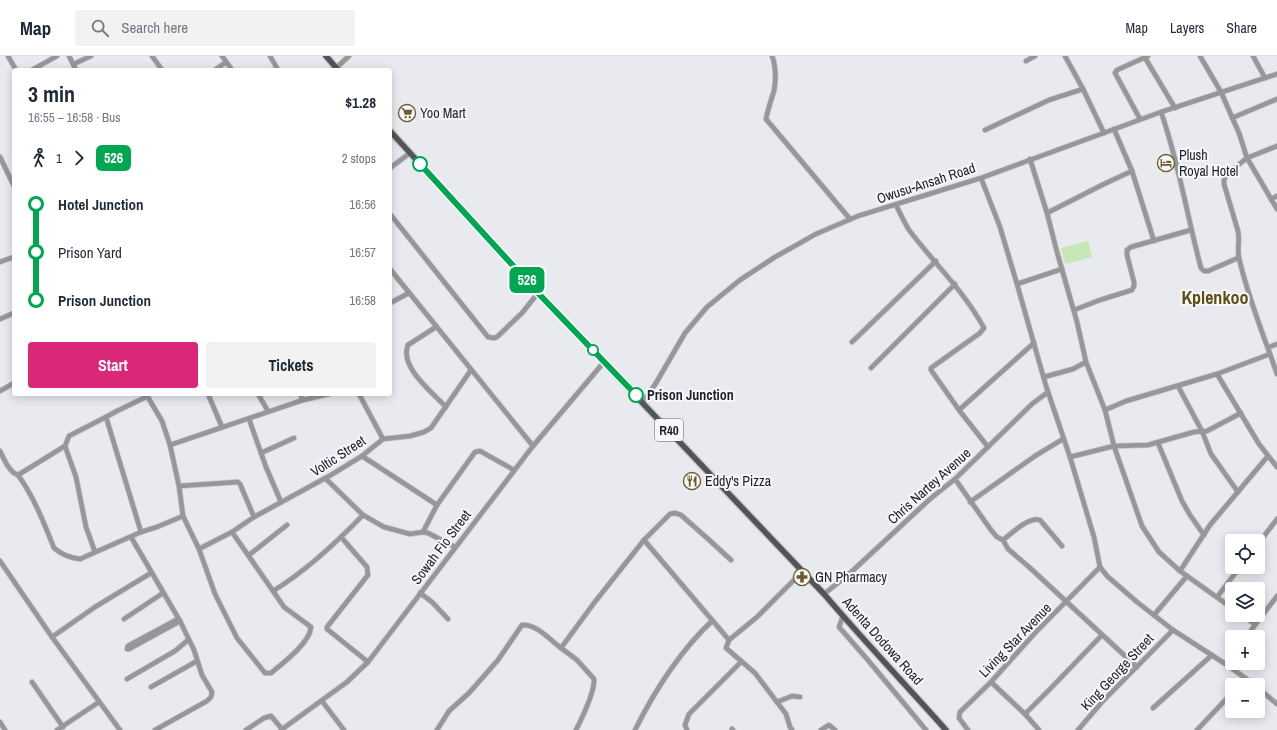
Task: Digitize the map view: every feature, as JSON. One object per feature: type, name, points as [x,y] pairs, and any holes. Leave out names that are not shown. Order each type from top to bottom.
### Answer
[{"type":"main road","points":[[326,56],[336,68]]},
{"type":"main road","name":"Adenta Dodowa Road","points":[[392,133],[538,293],[803,571],[946,730]]},
{"type":"street","points":[[8,56],[15,68]]},
{"type":"street","points":[[36,68],[57,56]]},
{"type":"street","points":[[69,56],[75,68]]},
{"type":"street","points":[[74,64],[91,56]]},
{"type":"street","points":[[152,56],[161,68]]},
{"type":"street","points":[[222,56],[230,68]]},
{"type":"street","points":[[270,56],[277,68]]},
{"type":"street","points":[[338,68],[349,56]]},
{"type":"street","points":[[772,56],[775,73],[774,90],[766,119],[850,219]]},
{"type":"street","points":[[1026,61],[1035,56]]},
{"type":"street","points":[[1064,56],[1083,89],[1104,132]]},
{"type":"street","points":[[1140,120],[1116,73],[1117,70],[1146,56],[1175,108]]},
{"type":"street","points":[[1200,56],[1222,92],[1248,158],[1277,210]]},
{"type":"street","points":[[1253,56],[1265,78]]},
{"type":"street","points":[[218,68],[226,62]]},
{"type":"street","name":"Owusu-Ansah Road","points":[[642,402],[656,383],[685,333],[709,305],[740,280],[775,257],[816,234],[850,219],[950,186],[981,178],[1104,132],[1277,74]]},
{"type":"street","points":[[985,130],[1049,100],[1083,89]]},
{"type":"street","points":[[1232,118],[1277,99]]},
{"type":"street","points":[[1161,112],[1176,160],[1201,268],[1204,271],[1208,271],[1238,258]]},
{"type":"street","points":[[1114,129],[1132,171],[1154,241]]},
{"type":"street","points":[[1277,146],[1248,158],[1227,174],[1224,180],[1239,237],[1238,258],[1277,374]]},
{"type":"street","points":[[392,166],[410,153]]},
{"type":"street","points":[[0,157],[12,182]]},
{"type":"street","points":[[1030,159],[1047,213],[1074,310],[1086,362],[1104,410],[1114,446],[1142,526],[1159,552],[1180,571],[1225,603]]},
{"type":"street","points":[[1047,213],[1132,171]]},
{"type":"street","points":[[981,178],[1000,227],[1048,392],[1070,457],[1094,537],[1100,567],[1107,576],[1137,602],[1173,630],[1225,664]]},
{"type":"street","points":[[1271,199],[1277,196]]},
{"type":"street","points":[[896,205],[908,229],[955,284],[975,311],[984,328],[980,333],[931,368],[931,370],[959,410],[988,447]]},
{"type":"street","points":[[392,217],[488,337],[497,337],[522,313],[538,293]]},
{"type":"street","points":[[1074,310],[1132,290],[1134,282],[1126,255],[1127,250],[1131,247],[1191,230]]},
{"type":"street","points":[[0,262],[12,258]]},
{"type":"street","points":[[852,342],[936,261]]},
{"type":"street","points":[[1017,284],[1062,269]]},
{"type":"street","points":[[392,272],[534,446]]},
{"type":"street","points":[[871,368],[955,284]]},
{"type":"street","points":[[392,302],[409,293]]},
{"type":"street","points":[[0,319],[12,315]]},
{"type":"street","points":[[436,327],[408,345],[406,355],[407,360],[416,376],[446,407]]},
{"type":"street","points":[[959,410],[1034,343]]},
{"type":"street","points":[[1269,347],[1277,344]]},
{"type":"street","points":[[1104,410],[1126,401],[1217,374],[1270,354]]},
{"type":"street","name":"Sowah Fio Street","points":[[281,730],[347,682],[368,662],[514,470],[604,362]]},
{"type":"street","points":[[1044,378],[1073,369],[1086,362]]},
{"type":"street","name":"Voltic Street","points":[[199,549],[232,532],[254,517],[281,502],[326,479],[362,456],[384,439],[410,436],[424,432],[431,428],[471,370]]},
{"type":"street","points":[[1217,374],[1259,444],[1277,467]]},
{"type":"street","points":[[0,391],[12,384]]},
{"type":"street","points":[[1178,386],[1202,431],[1211,454],[1238,492]]},
{"type":"street","name":"Chris Nartey Avenue","points":[[824,594],[848,575],[930,498],[955,480],[1032,404],[1048,392]]},
{"type":"street","points":[[18,475],[65,446],[69,436],[145,396]]},
{"type":"street","points":[[148,396],[162,421],[170,445],[179,486],[183,516],[199,549],[215,594],[237,638],[265,673],[268,674],[271,673],[305,641],[311,627],[284,607],[232,532]]},
{"type":"street","points":[[209,396],[222,427]]},
{"type":"street","points":[[259,396],[268,412]]},
{"type":"street","points":[[301,396],[303,400]]},
{"type":"street","points":[[170,445],[303,400],[320,396]]},
{"type":"street","points":[[360,396],[384,439]]},
{"type":"street","points":[[1070,457],[1114,446],[1148,445],[1158,443],[1215,427],[1241,413]]},
{"type":"street","points":[[106,417],[141,532]]},
{"type":"street","points":[[249,419],[281,502]]},
{"type":"street","points":[[261,453],[294,438]]},
{"type":"street","points":[[970,502],[1040,452],[1063,439]]},
{"type":"street","points":[[1158,443],[1182,501],[1204,535]]},
{"type":"street","points":[[65,446],[76,477],[86,527],[95,552]]},
{"type":"street","points":[[0,451],[14,474],[18,475],[26,487],[43,520],[54,548],[73,558],[80,559],[141,532],[183,516]]},
{"type":"street","points":[[423,532],[437,506],[475,452],[480,451],[514,470]]},
{"type":"street","points":[[362,456],[437,506]]},
{"type":"street","points":[[1180,571],[1222,510],[1268,456]]},
{"type":"street","points":[[326,479],[363,515],[380,525],[403,533],[410,534],[423,532],[455,547]]},
{"type":"street","points":[[955,480],[970,502],[1008,549],[1136,666]]},
{"type":"street","points":[[179,486],[238,482],[254,517]]},
{"type":"street","points":[[561,648],[644,540],[670,514],[676,513],[680,515],[731,560]]},
{"type":"street","points":[[273,591],[341,537],[363,515]]},
{"type":"street","points":[[1002,540],[1029,520],[1037,519],[1040,520],[1062,546]]},
{"type":"street","points":[[1265,535],[1277,519]]},
{"type":"street","points":[[249,555],[287,525]]},
{"type":"street","points":[[130,537],[179,620],[194,650],[204,679],[211,690],[211,697],[207,702],[156,730]]},
{"type":"street","points":[[341,537],[367,567],[368,575],[327,627],[327,629],[368,662]]},
{"type":"street","points":[[644,540],[712,622],[729,640]]},
{"type":"street","points":[[0,561],[52,638],[120,730]]},
{"type":"street","name":"Living Star Avenue","points":[[968,730],[959,714],[991,682],[1035,633],[1100,567]]},
{"type":"street","points":[[792,730],[786,714],[755,673],[726,648],[729,640],[757,617],[803,571]]},
{"type":"street","points":[[52,638],[95,607],[151,573]]},
{"type":"street","points":[[1217,597],[1235,574]]},
{"type":"street","points":[[1154,615],[1187,576]]},
{"type":"street","points":[[124,619],[163,593]]},
{"type":"street","points":[[420,593],[432,602],[448,619]]},
{"type":"street","points":[[1250,630],[1277,596]]},
{"type":"street","points":[[843,616],[838,627],[867,659],[926,730]]},
{"type":"street","points":[[147,637],[179,620]]},
{"type":"street","points":[[635,730],[649,702],[682,654],[696,636],[712,622]]},
{"type":"street","points":[[437,730],[450,711],[469,693],[498,660],[522,625],[537,629],[577,660],[594,679],[592,690],[576,730]]},
{"type":"street","name":"King George Street","points":[[1078,730],[1136,666],[1173,630]]},
{"type":"street","points":[[1025,714],[1102,635]]},
{"type":"street","points":[[127,679],[175,651],[188,640]]},
{"type":"street","points":[[1153,708],[1212,655]]},
{"type":"street","points":[[150,687],[197,661]]},
{"type":"street","points":[[687,730],[685,725],[689,714],[741,662]]},
{"type":"street","points":[[1234,670],[1245,678]]},
{"type":"street","points":[[32,682],[63,726]]},
{"type":"street","points":[[991,682],[1025,714],[1039,730]]},
{"type":"street","points":[[1265,694],[1277,704]]},
{"type":"street","points":[[777,702],[792,696],[800,697]]},
{"type":"street","points":[[1197,730],[1225,700]]},
{"type":"street","points":[[322,701],[344,730]]},
{"type":"street","points":[[57,730],[99,702]]},
{"type":"street","points":[[246,730],[264,718],[271,716],[281,730]]},
{"type":"street","points":[[0,722],[5,730]]},
{"type":"street","points":[[821,730],[828,725],[835,730]]},
{"type":"green space","points":[[1088,241],[1092,257],[1065,264],[1061,248]]},
{"type":"bus line","name":"526","points":[[420,164],[538,293],[636,395]]},
{"type":"place","name":"Yoo Mart","points":[[407,113]]},
{"type":"place","name":"Plush Royal Hotel","points":[[1166,163]]},
{"type":"place","name":"Prison Junction","points":[[636,395]]},
{"type":"place","name":"Eddy's Pizza","points":[[692,481]]},
{"type":"place","name":"GN Pharmacy","points":[[802,577]]},
{"type":"district","name":"Kplenkoo","points":[[1215,298]]}]
